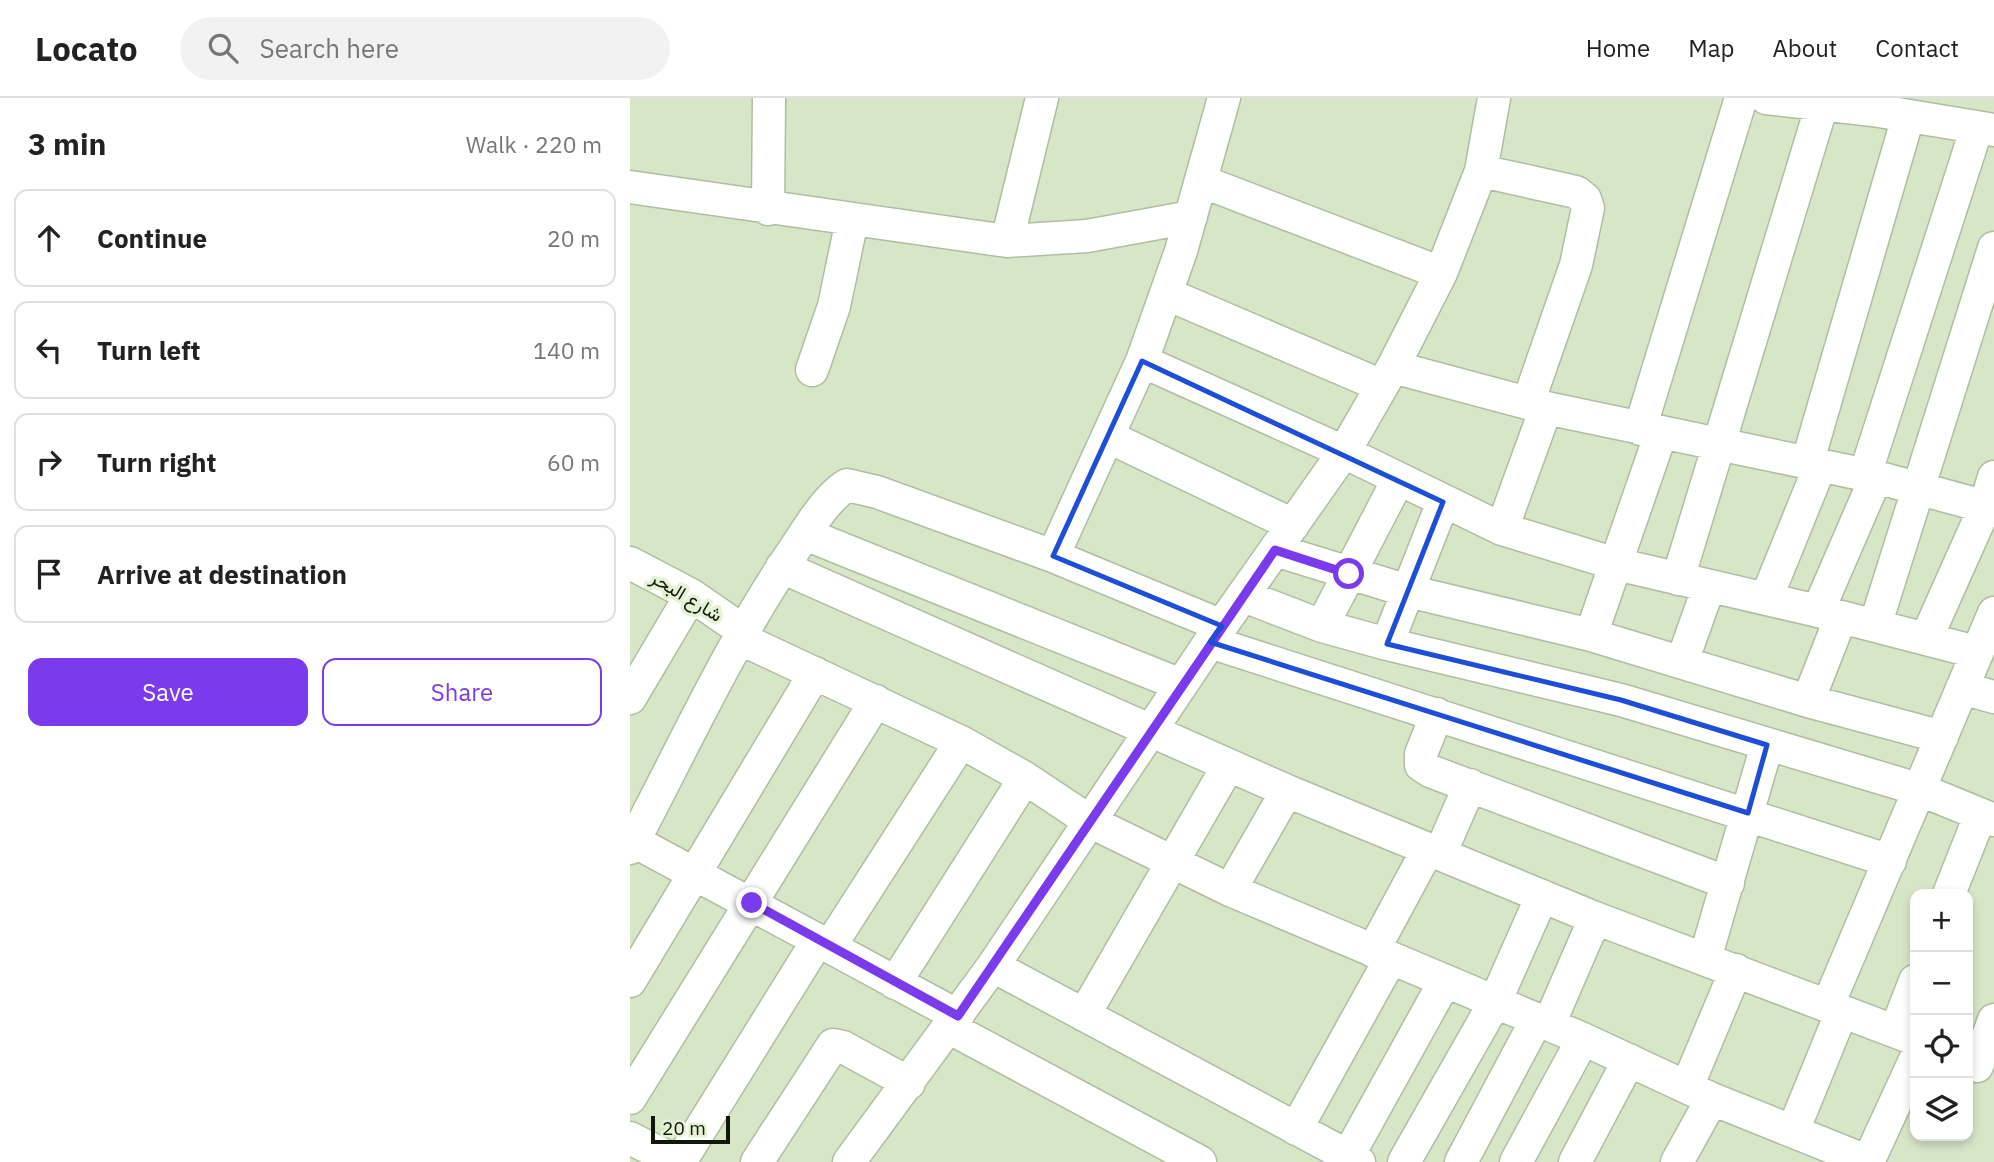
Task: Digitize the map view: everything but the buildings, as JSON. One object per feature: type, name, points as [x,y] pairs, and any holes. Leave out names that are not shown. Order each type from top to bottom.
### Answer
[{"type":"street","points":[[768,209],[769,98]]},
{"type":"street","points":[[1007,241],[1042,98]]},
{"type":"street","points":[[1053,556],[1142,361],[1167,294],[1224,98]]},
{"type":"street","points":[[849,1162],[954,1022],[1091,822],[1148,732],[1344,452],[1388,376],[1441,273],[1481,171],[1494,98]]},
{"type":"street","points":[[1591,635],[1616,564],[1741,98]]},
{"type":"street","points":[[1766,98],[1877,104],[1908,117],[1973,120],[1830,614],[1808,701]]},
{"type":"street","points":[[1678,579],[1823,102]]},
{"type":"street","points":[[1766,599],[1814,465],[1908,117]]},
{"type":"street","points":[[1481,171],[1576,192],[1585,199],[1588,208],[1573,276],[1502,528]]},
{"type":"street","points":[[1201,181],[1441,273]]},
{"type":"street","points":[[630,187],[768,209],[1007,241],[1087,236],[1191,216]]},
{"type":"street","points":[[812,370],[834,306],[852,220]]},
{"type":"street","points":[[1875,625],[1994,248]]},
{"type":"street","points":[[1167,294],[1388,376],[1920,488],[1991,498],[1926,639]]},
{"type":"street","points":[[1142,361],[1344,452],[1443,502],[1502,528],[1616,564],[1830,614],[1976,652]]},
{"type":"street","points":[[1109,437],[1349,574],[1591,635],[1808,701],[1942,737]]},
{"type":"street","points":[[1322,626],[1398,480]]},
{"type":"street","points":[[1200,1162],[954,1022],[895,982],[752,903],[631,843],[741,634],[805,534],[837,491],[848,485],[877,492],[1053,556],[1216,634],[1437,714],[1890,861]]},
{"type":"street","points":[[1387,644],[1443,502]]},
{"type":"street","points":[[805,534],[1181,685]]},
{"type":"street","name":"شارع البحر","points":[[632,567],[691,595],[741,634],[815,673],[961,742],[1025,778],[1091,822],[1230,890],[1583,1039],[1700,1093],[1869,1162]]},
{"type":"street","points":[[782,567],[1148,732],[1595,918],[1906,1035],[1910,1011]]},
{"type":"street","points":[[1682,662],[1709,586]]},
{"type":"street","points":[[630,698],[691,595]]},
{"type":"street","points":[[1244,596],[1322,626],[1621,700],[1767,746],[1921,790],[1987,818],[1952,889]]},
{"type":"street","points":[[1793,1131],[1890,861],[1994,613]]},
{"type":"street","points":[[630,981],[815,673]]},
{"type":"street","points":[[1962,688],[1994,697]]},
{"type":"street","points":[[630,1098],[876,701]]},
{"type":"street","points":[[1437,714],[1421,754],[1421,765],[1728,883]]},
{"type":"street","points":[[635,1148],[679,1162],[961,742]]},
{"type":"street","points":[[1704,959],[1767,746]]},
{"type":"street","points":[[1084,1015],[1228,766]]},
{"type":"street","points":[[895,982],[1025,778]]},
{"type":"street","points":[[1296,1129],[1382,954],[1470,785]]},
{"type":"street","points":[[1230,890],[1287,791]]},
{"type":"street","points":[[1404,1162],[1495,1002],[1542,896]]},
{"type":"street","points":[[1461,1162],[1543,1022],[1595,918]]},
{"type":"street","points":[[993,966],[1296,1129],[1338,1156],[1445,981]]},
{"type":"street","points":[[1677,1162],[1736,970]]},
{"type":"street","points":[[1979,1067],[1994,1020]]},
{"type":"street","points":[[1516,1162],[1583,1039]]},
{"type":"street","points":[[757,1162],[833,1045],[843,1047],[909,1083]]},
{"type":"street","points":[[1575,1162],[1629,1060]]},
{"type":"street","points":[[1869,1162],[1910,1071]]},
{"type":"highlighted area","points":[[1142,361],[1443,502],[1387,644],[1621,700],[1767,745],[1748,813],[1210,642],[1222,626],[1053,556]]},
{"type":"route","points":[[752,903],[958,1016],[1091,822],[1148,732],[1275,550],[1349,574]]}]
